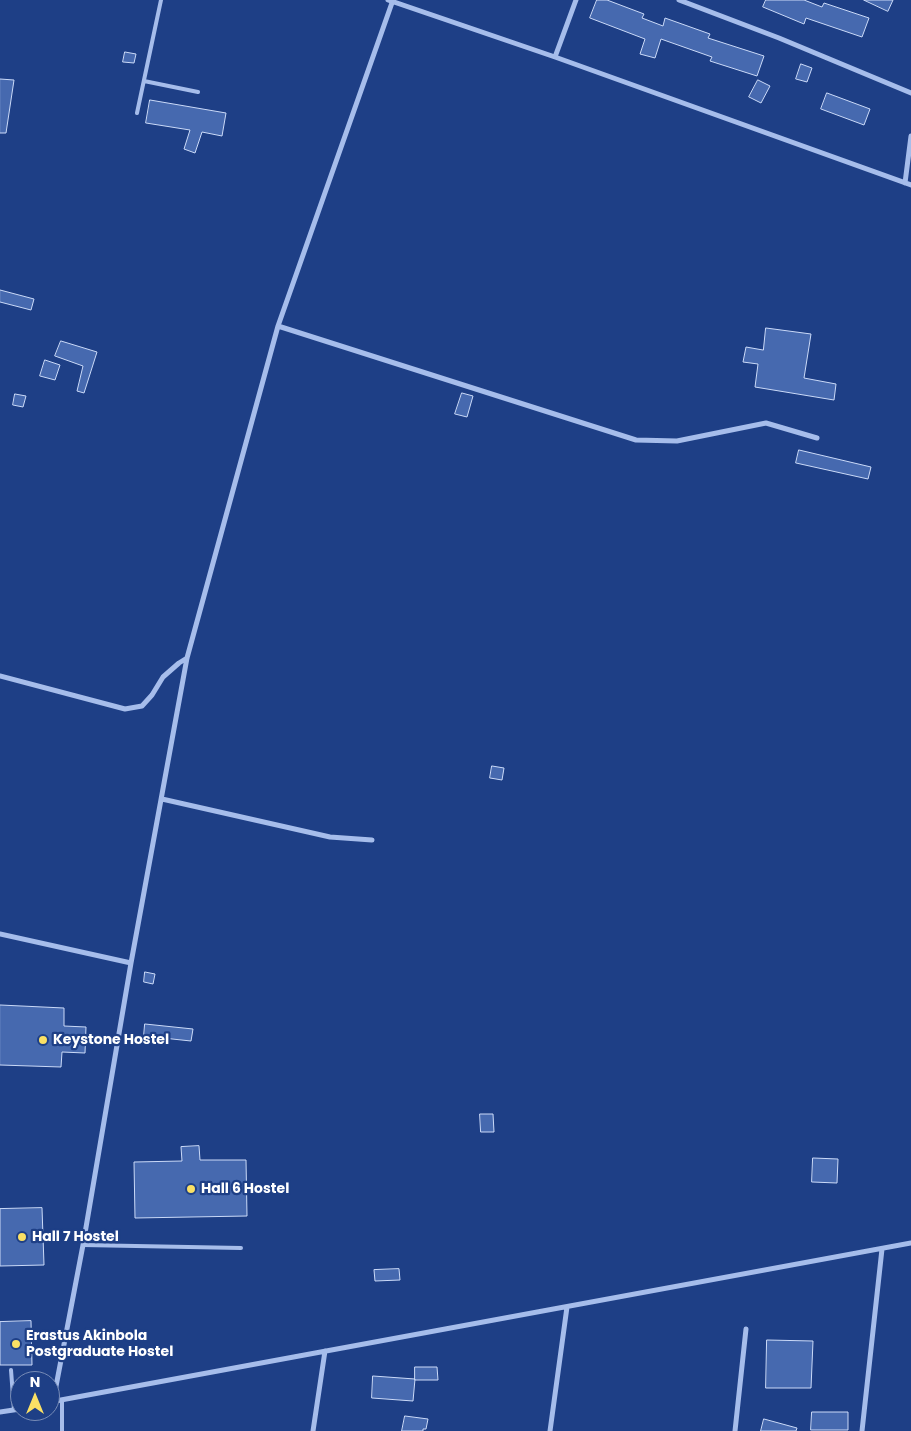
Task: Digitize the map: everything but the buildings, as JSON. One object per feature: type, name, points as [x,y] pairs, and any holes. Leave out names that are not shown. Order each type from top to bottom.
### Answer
[{"type":"street","points":[[58,1371],[84,1245],[131,963],[187,658],[278,326],[391,0],[911,184]]},
{"type":"street","points":[[555,57],[576,0]]},
{"type":"street","points":[[679,0],[779,38],[911,93]]},
{"type":"street","points":[[905,183],[911,136]]},
{"type":"street","points":[[278,326],[636,440],[677,441],[766,422],[817,438]]},
{"type":"street","points":[[0,676],[125,709],[142,706],[167,673],[179,662],[187,658]]},
{"type":"street","points":[[162,798],[330,837],[372,840]]},
{"type":"street","points":[[0,934],[131,963]]},
{"type":"street","points":[[62,1401],[911,1244]]},
{"type":"street","points":[[862,1431],[882,1249]]},
{"type":"street","points":[[550,1431],[567,1307]]},
{"type":"street","points":[[735,1431],[746,1329]]},
{"type":"street","points":[[313,1431],[325,1351]]},
{"type":"lane","points":[[137,113],[161,0]]},
{"type":"lane","points":[[144,81],[198,92]]},
{"type":"lane","points":[[84,1245],[242,1248]]},
{"type":"lane","points":[[62,1401],[62,1431]]},
{"type":"place","name":"Keystone Hostel","points":[[43,1040]]},
{"type":"place","name":"Hall 6 Hostel","points":[[191,1189]]},
{"type":"place","name":"Hall 7 Hostel","points":[[22,1237]]},
{"type":"place","name":"Erastus Akinbola Postgraduate Hostel","points":[[16,1344]]}]
